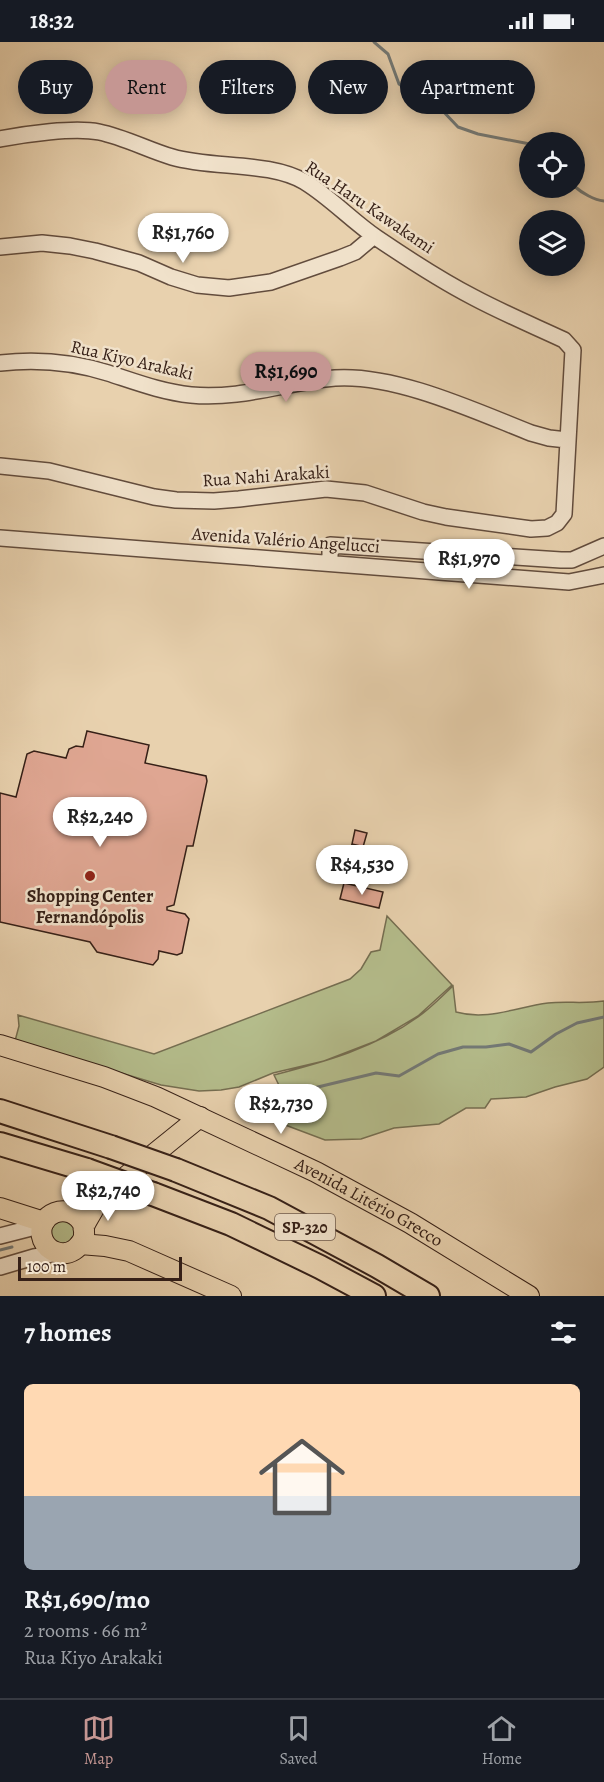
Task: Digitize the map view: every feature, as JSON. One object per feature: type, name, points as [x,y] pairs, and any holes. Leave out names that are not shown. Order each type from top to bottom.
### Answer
[{"type":"highway","name":"SP-320","points":[[0,1111],[176,1170],[269,1208],[428,1296]]},
{"type":"highway","name":"SP-320","points":[[0,1144],[87,1170],[231,1224],[374,1296]]},
{"type":"main road","name":"Avenida Litério Grecco","points":[[0,1045],[104,1077],[156,1097],[316,1172],[410,1224],[529,1296]]},
{"type":"main road","points":[[101,1198],[82,1235],[70,1252],[58,1253],[48,1247],[44,1242],[42,1231],[43,1223],[51,1214],[101,1198],[200,1117]]},
{"type":"main road","points":[[0,1208],[43,1223]]},
{"type":"main road","points":[[65,1211],[77,1216],[82,1235],[105,1246],[129,1251],[231,1296]]},
{"type":"street","name":"Rua Haru Kawakami","points":[[0,139],[76,131],[99,132],[173,157],[194,162],[279,172],[305,182],[374,237],[446,282],[564,340],[573,350],[567,440]]},
{"type":"street","points":[[0,248],[35,243],[64,245],[117,257],[196,285],[229,288],[272,282],[355,252],[374,237]]},
{"type":"street","name":"Rua Kiyo Arakaki","points":[[0,363],[39,361],[72,364],[106,372],[160,390],[211,396],[232,395],[332,379],[372,380],[428,393],[537,435],[567,440]]},
{"type":"street","name":"Rua Nahi Arakaki","points":[[0,466],[49,471],[154,497],[176,500],[214,501],[326,489],[365,493],[446,517],[531,529],[547,528],[557,523],[564,514],[567,440]]},
{"type":"street","name":"Avenida Valério Angelucci","points":[[0,538],[569,582],[604,575]]},
{"type":"street","name":"Avenida Valério Angelucci","points":[[330,562],[330,545],[561,561],[572,560],[604,546]]},
{"type":"street","points":[[0,1236],[43,1223]]},
{"type":"street","points":[[0,1267],[58,1253]]},
{"type":"street","points":[[0,1276],[21,1261]]},
{"type":"green space","points":[[387,916],[452,985],[418,1016],[376,1041],[324,1061],[273,1073],[239,1087],[199,1091],[161,1085],[15,1041],[19,1026],[18,1015],[154,1054],[350,979],[361,969],[371,952],[380,950]]},
{"type":"green space","points":[[453,986],[456,1012],[468,1014],[491,1014],[548,1003],[604,1001],[604,1067],[587,1079],[526,1097],[491,1099],[485,1108],[466,1108],[439,1124],[394,1128],[361,1139],[325,1140],[280,1123],[263,1111],[286,1100],[274,1075],[367,1046],[423,1014]]},
{"type":"green space","points":[[58,1218],[73,1222],[75,1238],[67,1245],[52,1241],[50,1225]]},
{"type":"building","name":"Shopping Center Fernandópolis","points":[[87,731],[149,745],[145,763],[206,776],[207,781],[193,846],[187,846],[174,905],[167,907],[167,910],[185,914],[189,919],[182,953],[177,955],[159,951],[158,959],[153,965],[97,952],[90,942],[0,922],[0,793],[16,797],[27,754],[34,751],[66,758],[69,749],[76,746],[83,747]]},
{"type":"building","points":[[355,830],[367,833],[363,847],[352,844]]},
{"type":"building","points":[[352,844],[381,851],[379,863],[349,856]]},
{"type":"building","points":[[344,883],[383,892],[379,908],[340,899]]},
{"type":"waterway","points":[[374,42],[388,54],[399,84],[412,89],[440,108],[458,127],[478,134],[519,142]]},
{"type":"waterway","points":[[585,194],[604,201]]},
{"type":"waterway","points":[[268,1099],[376,1073],[399,1076],[438,1054],[463,1047],[509,1044],[531,1052],[556,1034],[577,1023],[604,1017]]},
{"type":"waterway","points":[[0,1250],[12,1247]]},
{"type":"place","name":"Shopping Center Fernandópolis","points":[[90,876]]}]
